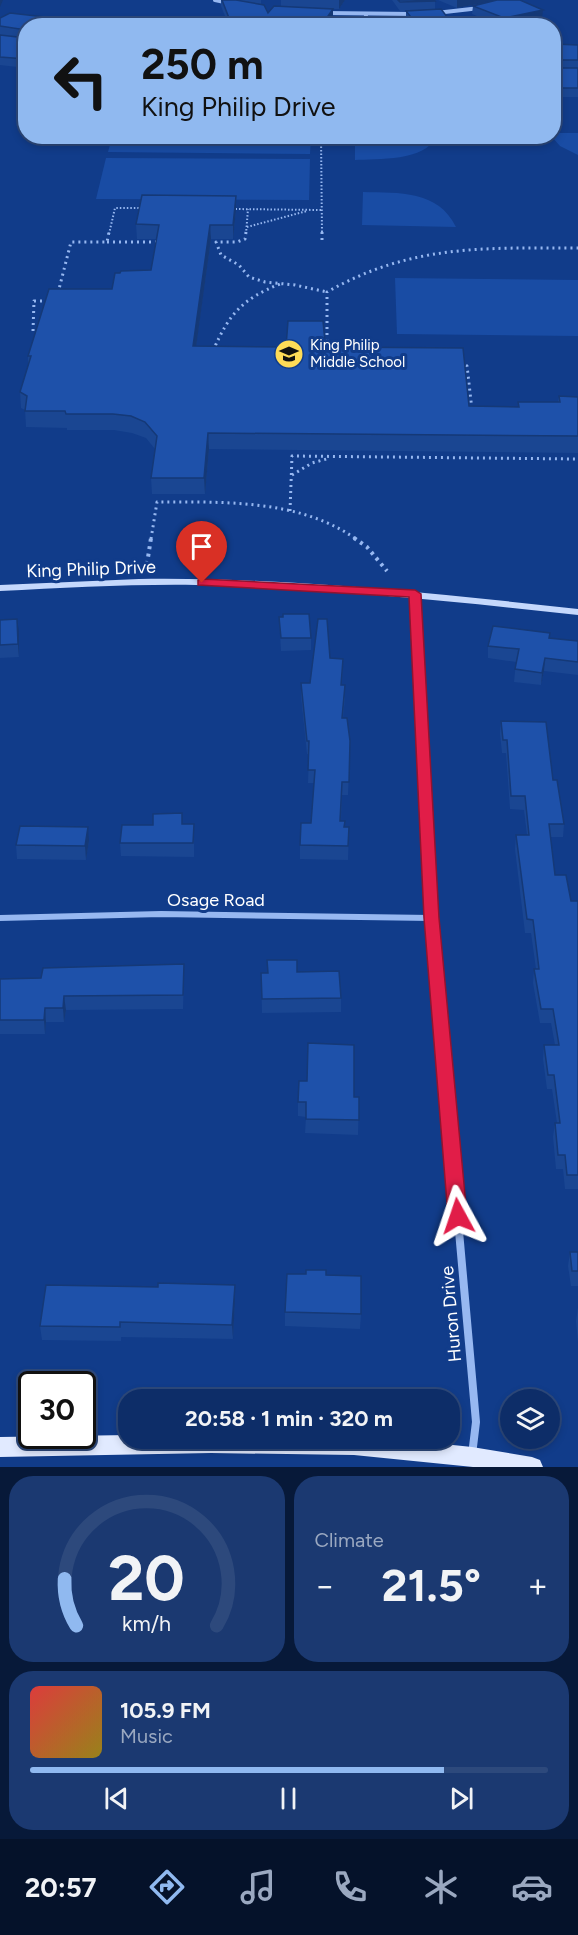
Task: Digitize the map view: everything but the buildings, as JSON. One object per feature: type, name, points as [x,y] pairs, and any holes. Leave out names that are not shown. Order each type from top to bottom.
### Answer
[{"type":"main road","points":[[0,1447],[211,1443],[342,1445],[472,1456],[532,1467]]},
{"type":"street","points":[[215,0],[232,4]]},
{"type":"street","points":[[426,14],[489,7]]},
{"type":"street","points":[[321,13],[416,14]]},
{"type":"street","name":"King Philip Drive","points":[[0,588],[111,583],[222,582],[415,594],[578,612]]},
{"type":"street","name":"Huron Drive","points":[[415,594],[431,918],[476,1422],[472,1456]]},
{"type":"street","name":"Osage Road","points":[[0,918],[161,914],[431,918]]},
{"type":"path","points":[[321,144],[322,242]]},
{"type":"path","points":[[107,242],[115,208],[148,208]]},
{"type":"path","points":[[226,209],[321,210]]},
{"type":"path","points":[[248,209],[244,240],[216,242],[221,255],[239,266],[249,277],[327,292],[372,268],[418,255],[469,249],[578,249]]},
{"type":"path","points":[[247,227],[314,210]]},
{"type":"path","points":[[33,331],[34,301],[56,301],[71,242],[156,242]]},
{"type":"path","points":[[210,356],[226,321],[236,307],[259,292],[281,284]]},
{"type":"path","points":[[327,292],[327,352]]},
{"type":"path","points":[[460,362],[467,366],[473,413],[462,413]]},
{"type":"path","points":[[290,511],[292,456],[578,459]]},
{"type":"path","points":[[292,475],[312,463],[335,456]]},
{"type":"path","points":[[147,564],[157,502],[228,502],[290,511],[324,522],[361,542],[376,554],[387,571]]},
{"type":"shaded area","points":[[561,133],[578,133],[578,155],[558,144],[561,144]]},
{"type":"shaded area","points":[[110,144],[311,144],[310,154],[108,152]]},
{"type":"shaded area","points":[[355,144],[431,144],[412,155],[387,159],[355,160]]},
{"type":"shaded area","points":[[106,158],[310,159],[309,200],[96,199]]},
{"type":"shaded area","points":[[363,192],[404,194],[428,200],[439,206],[456,227],[362,225]]},
{"type":"shaded area","points":[[395,278],[578,280],[578,336],[397,334]]},
{"type":"place","name":"King Philip Middle School","points":[[289,354]]},
{"type":"route","points":[[202,583],[222,582],[415,594],[431,918],[458,1216]]}]
